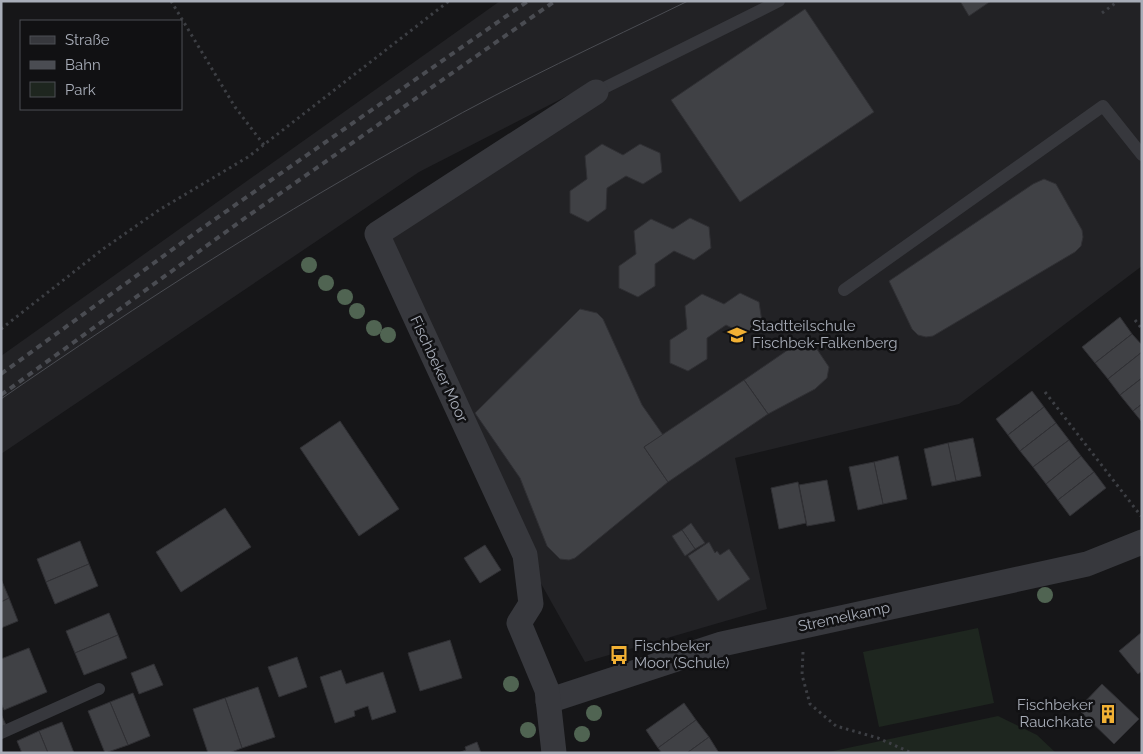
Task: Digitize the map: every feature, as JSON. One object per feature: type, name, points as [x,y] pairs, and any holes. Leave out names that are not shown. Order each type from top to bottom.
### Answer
[{"type":"street","name":"Fischbeker Moor","points":[[560,752],[547,690],[519,623],[531,604],[525,555],[377,234],[596,92]]},
{"type":"street","name":"Stremelkamp","points":[[548,701],[722,644],[1087,564],[1142,542]]},
{"type":"lane","points":[[596,92],[779,1]]},
{"type":"lane","points":[[844,290],[1103,106],[1142,155]]},
{"type":"lane","points":[[1,733],[99,689]]},
{"type":"path","points":[[170,1],[182,20]]},
{"type":"path","points":[[1,329],[103,249],[159,210],[222,174],[264,145],[449,1]]},
{"type":"path","points":[[1102,13],[1118,1]]},
{"type":"path","points":[[182,21],[235,107],[264,145]]},
{"type":"path","points":[[1135,320],[1142,329]]},
{"type":"path","points":[[1045,392],[1142,517]]},
{"type":"path","points":[[804,626],[802,675],[810,704],[836,726],[878,738],[912,753]]},
{"type":"shaded area","name":"Stadtteilschule Fischbek-Falkenberg","points":[[500,1],[1142,1],[1142,266],[959,404],[735,458],[767,609],[585,662],[525,555],[377,234],[596,81],[419,172],[1,454],[1,356]]},
{"type":"green space","points":[[978,628],[994,703],[879,727],[863,652]]},
{"type":"green space","points":[[998,716],[1037,735],[1056,753],[824,753]]},
{"type":"building","points":[[960,1],[991,1],[969,16]]},
{"type":"building","points":[[805,9],[874,112],[740,202],[671,100]]},
{"type":"building","points":[[602,144],[623,155],[640,144],[660,153],[662,172],[643,184],[626,176],[607,188],[606,209],[588,222],[570,213],[570,191],[587,179],[585,156]]},
{"type":"building","points":[[1044,179],[1056,184],[1082,230],[1081,246],[1075,252],[933,336],[918,335],[912,329],[889,281],[1033,184]]},
{"type":"building","points":[[690,218],[709,227],[711,248],[694,260],[674,251],[655,264],[655,286],[638,297],[619,288],[619,266],[636,254],[634,231],[651,219],[673,229]]},
{"type":"building","points":[[740,293],[759,302],[762,322],[744,334],[726,325],[707,338],[707,359],[688,371],[670,363],[670,340],[687,329],[685,306],[702,294],[724,304]]},
{"type":"building","points":[[580,309],[597,313],[603,319],[642,405],[663,435],[644,447],[668,482],[575,558],[569,560],[560,559],[547,546],[520,478],[475,413]]},
{"type":"building","points":[[1120,317],[1132,334],[1095,363],[1082,347]]},
{"type":"building","points":[[1132,334],[1142,345],[1142,352],[1108,379],[1095,363]]},
{"type":"building","points":[[808,336],[829,367],[827,378],[815,389],[768,414],[744,380]]},
{"type":"building","points":[[1142,352],[1142,378],[1120,395],[1108,379]]},
{"type":"building","points":[[1142,378],[1142,404],[1133,411],[1120,395]]},
{"type":"building","points":[[744,380],[768,414],[668,482],[644,447]]},
{"type":"building","points":[[1032,391],[1044,407],[1008,435],[996,419]]},
{"type":"building","points":[[1142,404],[1142,422],[1133,411]]},
{"type":"building","points":[[1044,407],[1056,423],[1020,451],[1008,435]]},
{"type":"building","points":[[340,421],[399,509],[359,536],[300,448]]},
{"type":"building","points":[[1056,423],[1069,440],[1033,467],[1020,451]]},
{"type":"building","points":[[973,438],[981,476],[956,481],[948,443]]},
{"type":"building","points":[[1069,440],[1081,456],[1046,484],[1033,467]]},
{"type":"building","points":[[948,443],[956,481],[932,486],[924,449]]},
{"type":"building","points":[[898,456],[907,499],[883,504],[874,462]]},
{"type":"building","points":[[1081,456],[1094,472],[1058,500],[1046,484]]},
{"type":"building","points":[[874,462],[883,504],[858,510],[849,467]]},
{"type":"building","points":[[1094,472],[1106,488],[1070,516],[1058,500]]},
{"type":"building","points":[[827,480],[835,521],[807,526],[799,485]]},
{"type":"building","points":[[798,482],[806,523],[779,529],[771,488]]},
{"type":"building","points":[[225,508],[251,547],[181,592],[156,552]]},
{"type":"building","points":[[691,523],[705,543],[695,549],[682,530]]},
{"type":"building","points":[[682,530],[695,549],[685,556],[672,536]]},
{"type":"building","points":[[80,541],[89,564],[46,582],[37,559]]},
{"type":"building","points":[[709,542],[715,553],[717,551],[720,555],[729,549],[750,579],[718,601],[688,556]]},
{"type":"building","points":[[485,545],[501,570],[480,583],[464,558]]},
{"type":"building","points":[[89,564],[98,586],[55,604],[46,582]]},
{"type":"building","points":[[1,579],[9,598],[1,602]]},
{"type":"building","points":[[9,598],[18,621],[1,628],[1,602]]},
{"type":"building","points":[[109,613],[118,635],[75,653],[66,631]]},
{"type":"building","points":[[1142,632],[1142,671],[1138,674],[1119,651]]},
{"type":"building","points":[[118,635],[127,658],[84,675],[75,653]]},
{"type":"building","points":[[450,640],[462,678],[420,691],[408,653]]},
{"type":"building","points":[[29,648],[47,692],[4,710],[1,703],[1,659]]},
{"type":"building","points":[[297,657],[307,687],[279,697],[268,667]]},
{"type":"building","points":[[154,664],[163,685],[139,694],[131,673]]},
{"type":"building","points":[[341,670],[346,684],[383,672],[396,712],[372,720],[368,706],[354,711],[355,716],[335,723],[320,677]]},
{"type":"building","name":"Fischbeker Rauchkate","points":[[1102,684],[1139,719],[1114,744],[1078,709]]},
{"type":"building","points":[[258,687],[275,737],[242,748],[225,698]]},
{"type":"building","points":[[133,693],[150,736],[128,745],[110,702]]},
{"type":"building","points":[[225,698],[242,748],[229,753],[208,753],[193,709]]},
{"type":"building","points":[[110,702],[128,745],[105,753],[88,711]]},
{"type":"building","points":[[684,703],[696,720],[658,748],[646,730]]},
{"type":"building","points":[[1,714],[6,725],[1,727]]},
{"type":"building","points":[[696,720],[709,737],[687,753],[662,753],[658,748]]},
{"type":"building","points":[[62,722],[74,753],[48,753],[39,731]]},
{"type":"building","points":[[39,731],[48,753],[22,753],[17,741]]},
{"type":"building","points":[[709,737],[719,753],[687,753]]},
{"type":"building","points":[[477,742],[481,753],[458,753],[466,750],[465,747]]},
{"type":"tram line","points":[[1,399],[213,259],[376,161],[494,96],[688,1]]},
{"type":"railway","points":[[1,374],[198,231],[528,1]]},
{"type":"railway","points":[[1,395],[245,218],[555,1]]},
{"type":"place","name":"Stadtteilschule Fischbek-Falkenberg","points":[[737,335]]},
{"type":"place","name":"Fischbeker Moor (Schule)","points":[[619,655]]},
{"type":"place","name":"Fischbeker Rauchkate","points":[[1108,714]]}]
